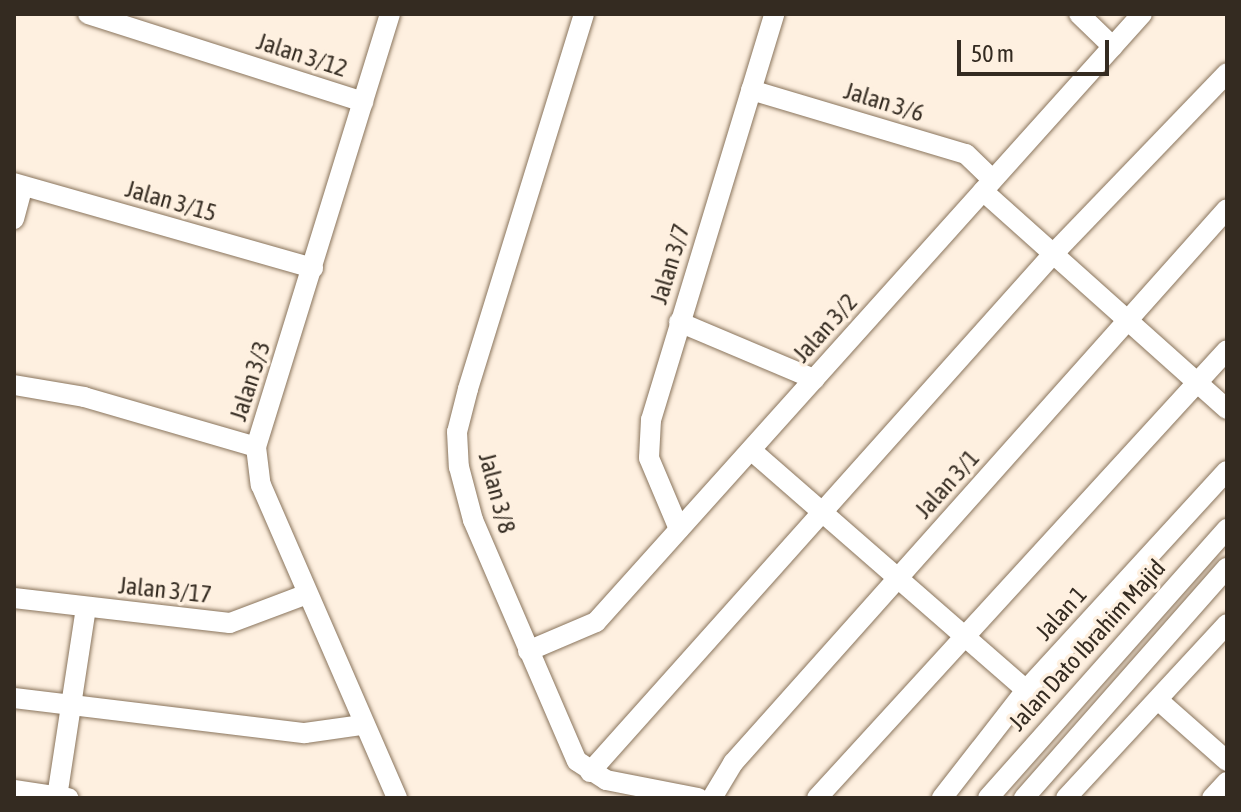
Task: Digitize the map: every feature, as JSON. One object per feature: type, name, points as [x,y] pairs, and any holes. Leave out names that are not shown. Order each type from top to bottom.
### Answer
[{"type":"street","name":"Jalan 3/12","points":[[88,14],[363,102]]},
{"type":"street","name":"Jalan 3/3","points":[[389,796],[261,485],[256,447],[390,14]]},
{"type":"street","name":"Jalan 3/8","points":[[584,14],[457,432],[473,520],[569,750],[590,772]]},
{"type":"street","name":"Jalan 3/7","points":[[679,529],[648,437],[679,322],[774,14]]},
{"type":"street","points":[[1079,14],[1113,47]]},
{"type":"street","name":"Jalan 3/2","points":[[528,651],[596,622],[1142,14]]},
{"type":"street","points":[[698,798],[590,772],[1053,254],[1227,73]]},
{"type":"street","name":"Jalan 3/6","points":[[751,90],[966,154],[988,186],[1053,254],[1227,409]]},
{"type":"street","points":[[14,219],[18,184]]},
{"type":"street","name":"Jalan 3/15","points":[[18,184],[313,268]]},
{"type":"street","name":"Jalan 3/1","points":[[712,798],[733,763],[1227,209]]},
{"type":"street","points":[[679,322],[814,379]]},
{"type":"street","points":[[817,798],[1227,350]]},
{"type":"street","points":[[14,385],[84,397],[256,447]]},
{"type":"street","points":[[751,450],[895,581],[1026,690]]},
{"type":"street","name":"Jalan 1","points":[[942,798],[1026,690],[1227,471]]},
{"type":"street","name":"Jalan Dato Ibrahim Majid","points":[[988,798],[1227,529]]},
{"type":"street","points":[[1024,798],[1227,568]]},
{"type":"street","name":"Jalan 3/17","points":[[14,598],[230,623],[307,594]]},
{"type":"street","points":[[57,797],[86,608]]},
{"type":"street","points":[[1066,798],[1227,624]]},
{"type":"street","points":[[14,698],[305,733],[362,725]]},
{"type":"street","points":[[1158,700],[1227,761]]},
{"type":"street","points":[[1212,798],[1227,782]]},
{"type":"street","points":[[14,790],[68,798]]}]
